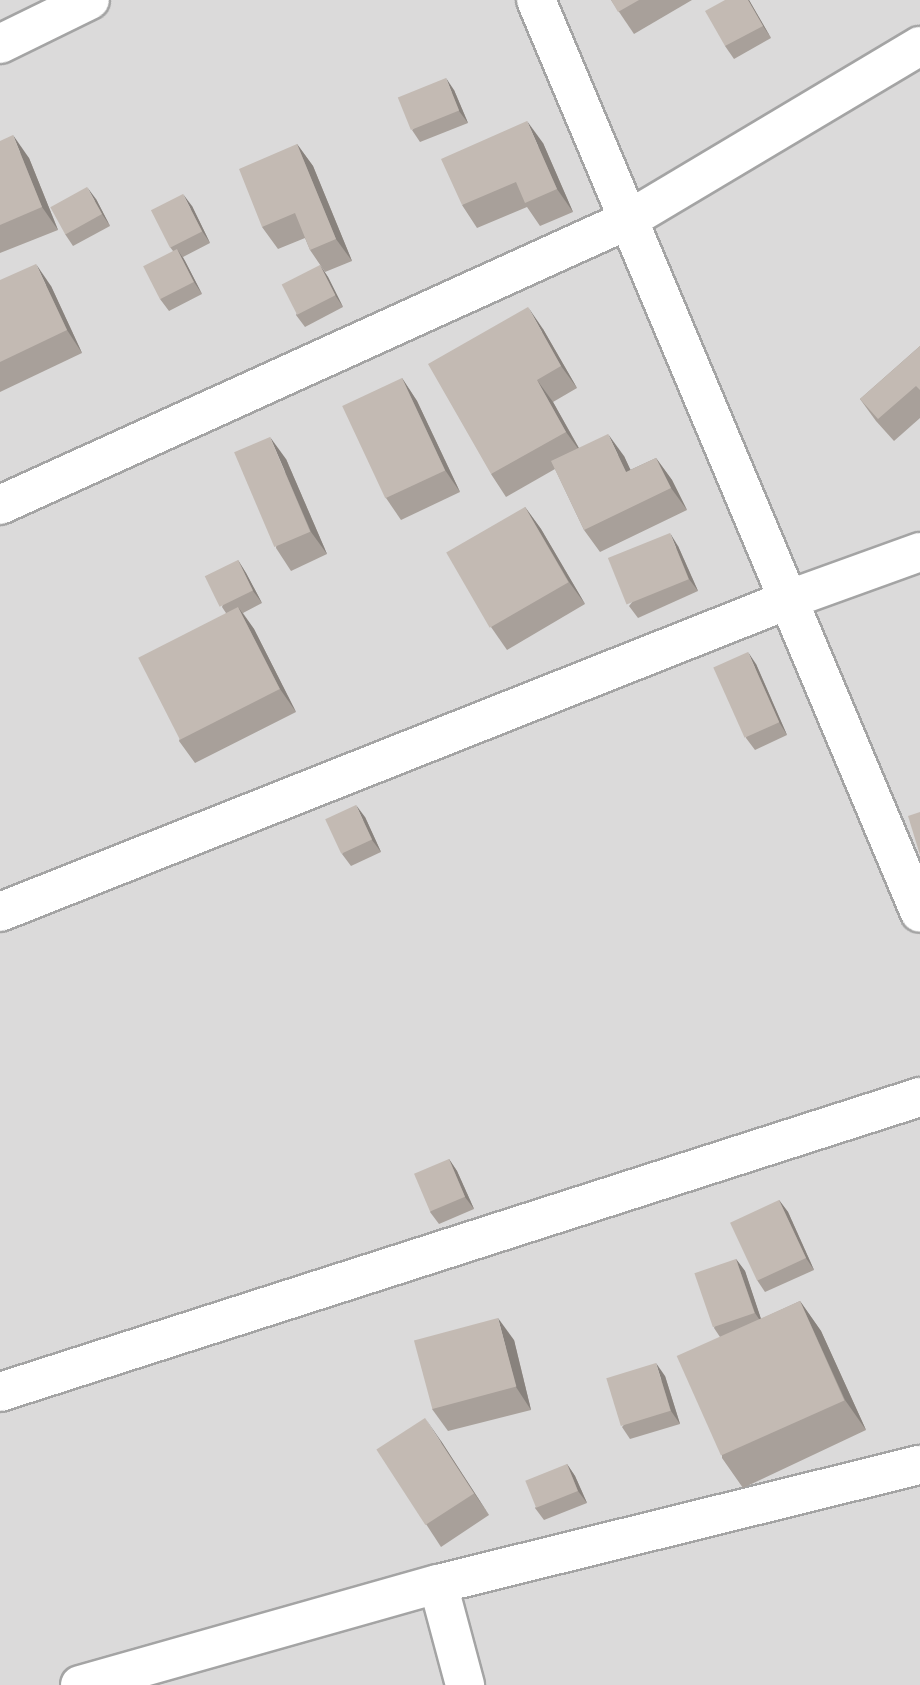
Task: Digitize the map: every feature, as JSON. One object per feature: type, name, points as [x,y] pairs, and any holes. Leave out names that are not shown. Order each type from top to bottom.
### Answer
[{"type":"street","points":[[0,44],[90,0]]},
{"type":"street","points":[[536,0],[920,913]]},
{"type":"street","points":[[0,505],[628,220],[920,46]]},
{"type":"street","points":[[0,912],[790,599],[920,552]]},
{"type":"street","points":[[0,1392],[920,1097]]},
{"type":"street","points":[[80,1685],[438,1584],[920,1465]]},
{"type":"street","points":[[438,1584],[466,1685]]},
{"type":"shaded area","points":[[0,0],[920,0],[920,1685],[0,1685]]},
{"type":"building","points":[[611,0],[639,0],[618,12]]},
{"type":"building","points":[[725,0],[748,0],[763,26],[725,46],[705,11]]},
{"type":"building","points":[[446,78],[459,110],[411,130],[398,97]]},
{"type":"building","points":[[527,121],[557,189],[525,203],[516,182],[462,205],[441,159]]},
{"type":"building","points":[[13,135],[42,207],[0,225],[0,141]]},
{"type":"building","points":[[297,144],[336,239],[310,250],[295,213],[262,227],[239,169]]},
{"type":"building","points":[[87,187],[102,214],[65,234],[50,207]]},
{"type":"building","points":[[183,194],[202,231],[170,248],[151,210]]},
{"type":"building","points":[[177,249],[194,282],[160,299],[143,266]]},
{"type":"building","points":[[36,264],[67,330],[0,362],[0,280]]},
{"type":"building","points":[[320,265],[335,295],[297,315],[282,285]]},
{"type":"building","points":[[528,307],[561,366],[537,380],[566,432],[491,474],[428,364]]},
{"type":"building","points":[[920,346],[920,390],[916,386],[878,419],[860,399]]},
{"type":"building","points":[[402,378],[445,470],[385,498],[342,406]]},
{"type":"building","points":[[608,434],[626,472],[656,458],[671,488],[584,530],[551,461]]},
{"type":"building","points":[[270,437],[310,532],[274,547],[234,452]]},
{"type":"building","points":[[525,507],[568,582],[490,628],[446,552]]},
{"type":"building","points":[[670,533],[689,579],[627,604],[608,558]]},
{"type":"building","points":[[238,560],[253,591],[220,607],[205,576]]},
{"type":"building","points":[[238,607],[280,689],[180,740],[138,658]]},
{"type":"building","points":[[748,652],[779,722],[745,738],[713,667]]},
{"type":"building","points":[[356,805],[372,839],[341,854],[325,819]]},
{"type":"building","points":[[920,812],[920,855],[908,816]]},
{"type":"building","points":[[449,1159],[465,1197],[430,1212],[414,1174]]},
{"type":"building","points":[[779,1200],[806,1258],[757,1281],[730,1223]]},
{"type":"building","points":[[736,1259],[755,1313],[713,1327],[694,1273]]},
{"type":"building","points":[[800,1301],[844,1401],[721,1455],[677,1356]]},
{"type":"building","points":[[498,1318],[516,1387],[432,1409],[414,1341]]},
{"type":"building","points":[[656,1363],[671,1411],[621,1426],[606,1378]]},
{"type":"building","points":[[425,1418],[474,1493],[425,1525],[376,1450]]},
{"type":"building","points":[[567,1464],[578,1491],[536,1508],[525,1481]]}]
